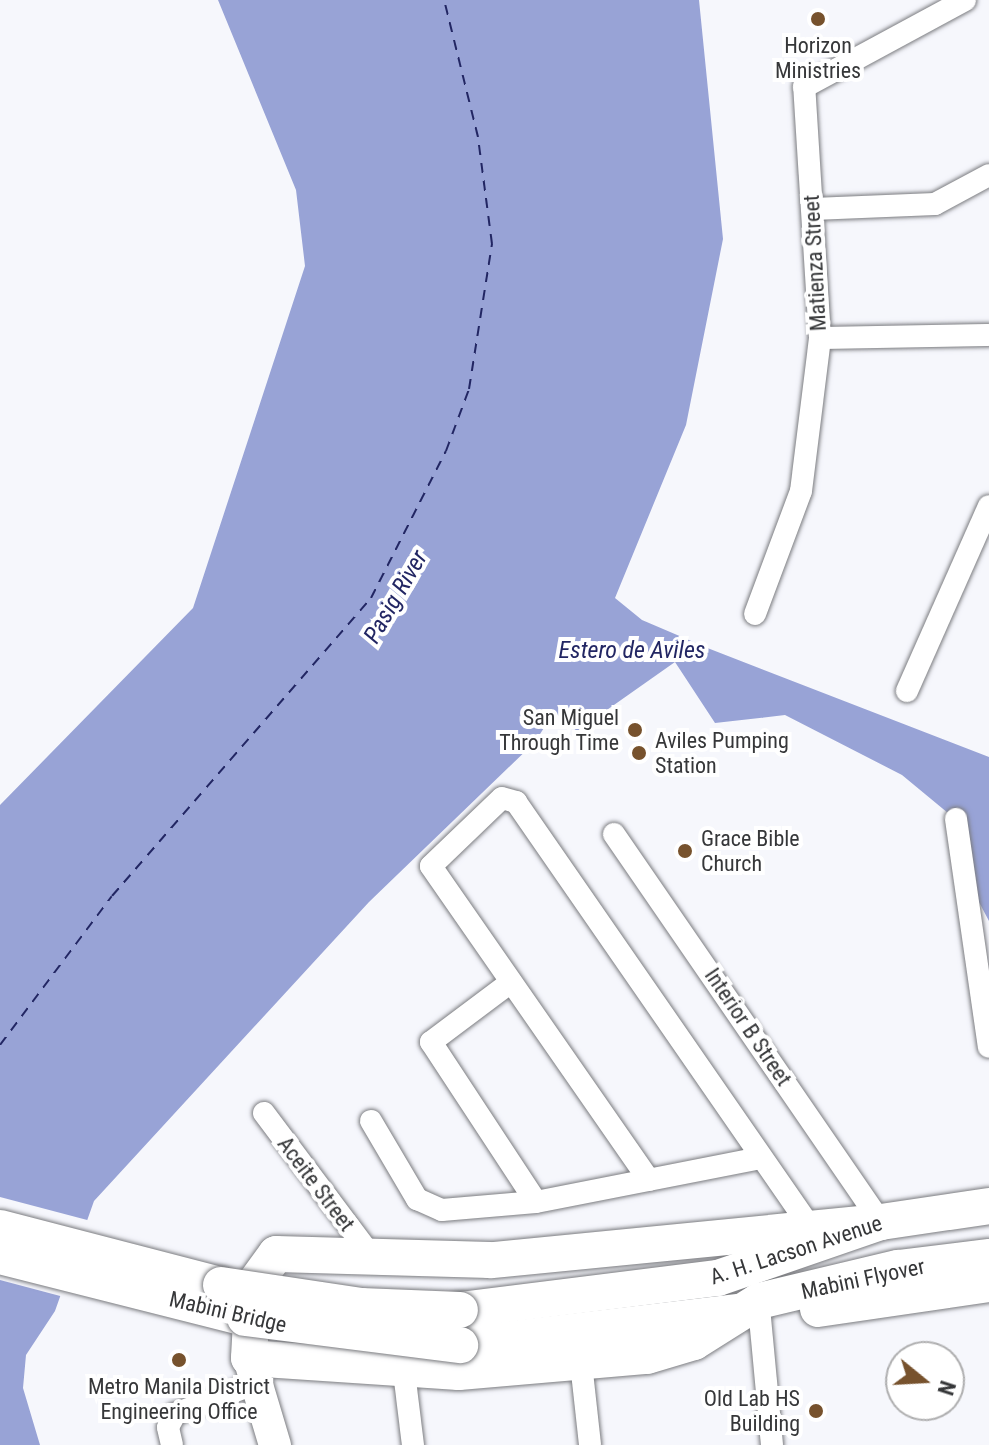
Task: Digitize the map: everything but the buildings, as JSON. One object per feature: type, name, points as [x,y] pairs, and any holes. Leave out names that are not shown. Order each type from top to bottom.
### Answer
[{"type":"main road","name":"A. H. Lacson Avenue","points":[[891,1245],[989,1206]]},
{"type":"main road","points":[[750,1315],[694,1342],[581,1363],[404,1372],[252,1371],[253,1286],[263,1264],[287,1252],[565,1255],[808,1224],[891,1245]]},
{"type":"main road","name":"Mabini Bridge","points":[[0,1228],[221,1285],[361,1306],[460,1328]]},
{"type":"main road","name":"Mabini Flyover","points":[[718,1278],[891,1245],[989,1233]]},
{"type":"main road","name":"Mabini Flyover","points":[[750,1315],[891,1245],[989,1257]]},
{"type":"main road","name":"Mabini Bridge","points":[[0,1256],[318,1332],[460,1328]]},
{"type":"main road","name":"A. H. Lacson Avenue","points":[[460,1328],[718,1278]]},
{"type":"main road","name":"A. H. Lacson Avenue","points":[[460,1328],[750,1315],[989,1284]]},
{"type":"street","name":"Matienza Street","points":[[755,614],[801,491],[820,338],[804,87],[936,7],[965,0]]},
{"type":"street","points":[[813,209],[935,204],[989,175]]},
{"type":"street","points":[[820,338],[989,335]]},
{"type":"street","points":[[907,691],[989,506]]},
{"type":"street","points":[[649,1180],[431,866],[507,797],[808,1224]]},
{"type":"street","points":[[956,819],[989,1047]]},
{"type":"street","name":"Interior B Street","points":[[614,834],[891,1245]]},
{"type":"street","points":[[511,982],[431,1042],[536,1202]]},
{"type":"street","name":"Aceite Street","points":[[264,1113],[370,1254]]},
{"type":"street","points":[[371,1121],[429,1208],[536,1202],[760,1158]]},
{"type":"street","points":[[750,1315],[772,1445]]},
{"type":"street","points":[[581,1363],[590,1445]]},
{"type":"street","points":[[172,1445],[168,1427],[175,1414],[252,1371],[275,1445]]},
{"type":"street","points":[[404,1372],[413,1445]]},
{"type":"water","points":[[218,0],[699,0],[723,239],[686,425],[615,598],[642,620],[710,649],[989,757],[989,921],[964,874],[954,818],[902,775],[785,715],[715,723],[675,662],[577,731],[554,712],[535,742],[369,902],[94,1201],[55,1311],[26,1355],[23,1388],[40,1445],[0,1445],[0,805],[193,608],[305,266],[296,190]]},
{"type":"pier","points":[[0,1197],[91,1221],[64,1297],[0,1280]]},
{"type":"ferry route","points":[[0,1045],[112,896],[371,598],[446,451],[469,389],[492,244],[478,137],[444,0]]},
{"type":"place","name":"Horizon Ministries","points":[[818,19]]},
{"type":"place","name":"San Miguel Through Time","points":[[635,730]]},
{"type":"place","name":"Aviles Pumping Station","points":[[639,753]]},
{"type":"place","name":"Grace Bible Church","points":[[685,851]]},
{"type":"place","name":"Metro Manila District Engineering Office","points":[[179,1360]]},
{"type":"place","name":"Old Lab HS Building","points":[[816,1411]]},
{"type":"water label","name":"Pasig River","points":[[396,597]]},
{"type":"water label","name":"Estero de Aviles","points":[[632,651]]}]
